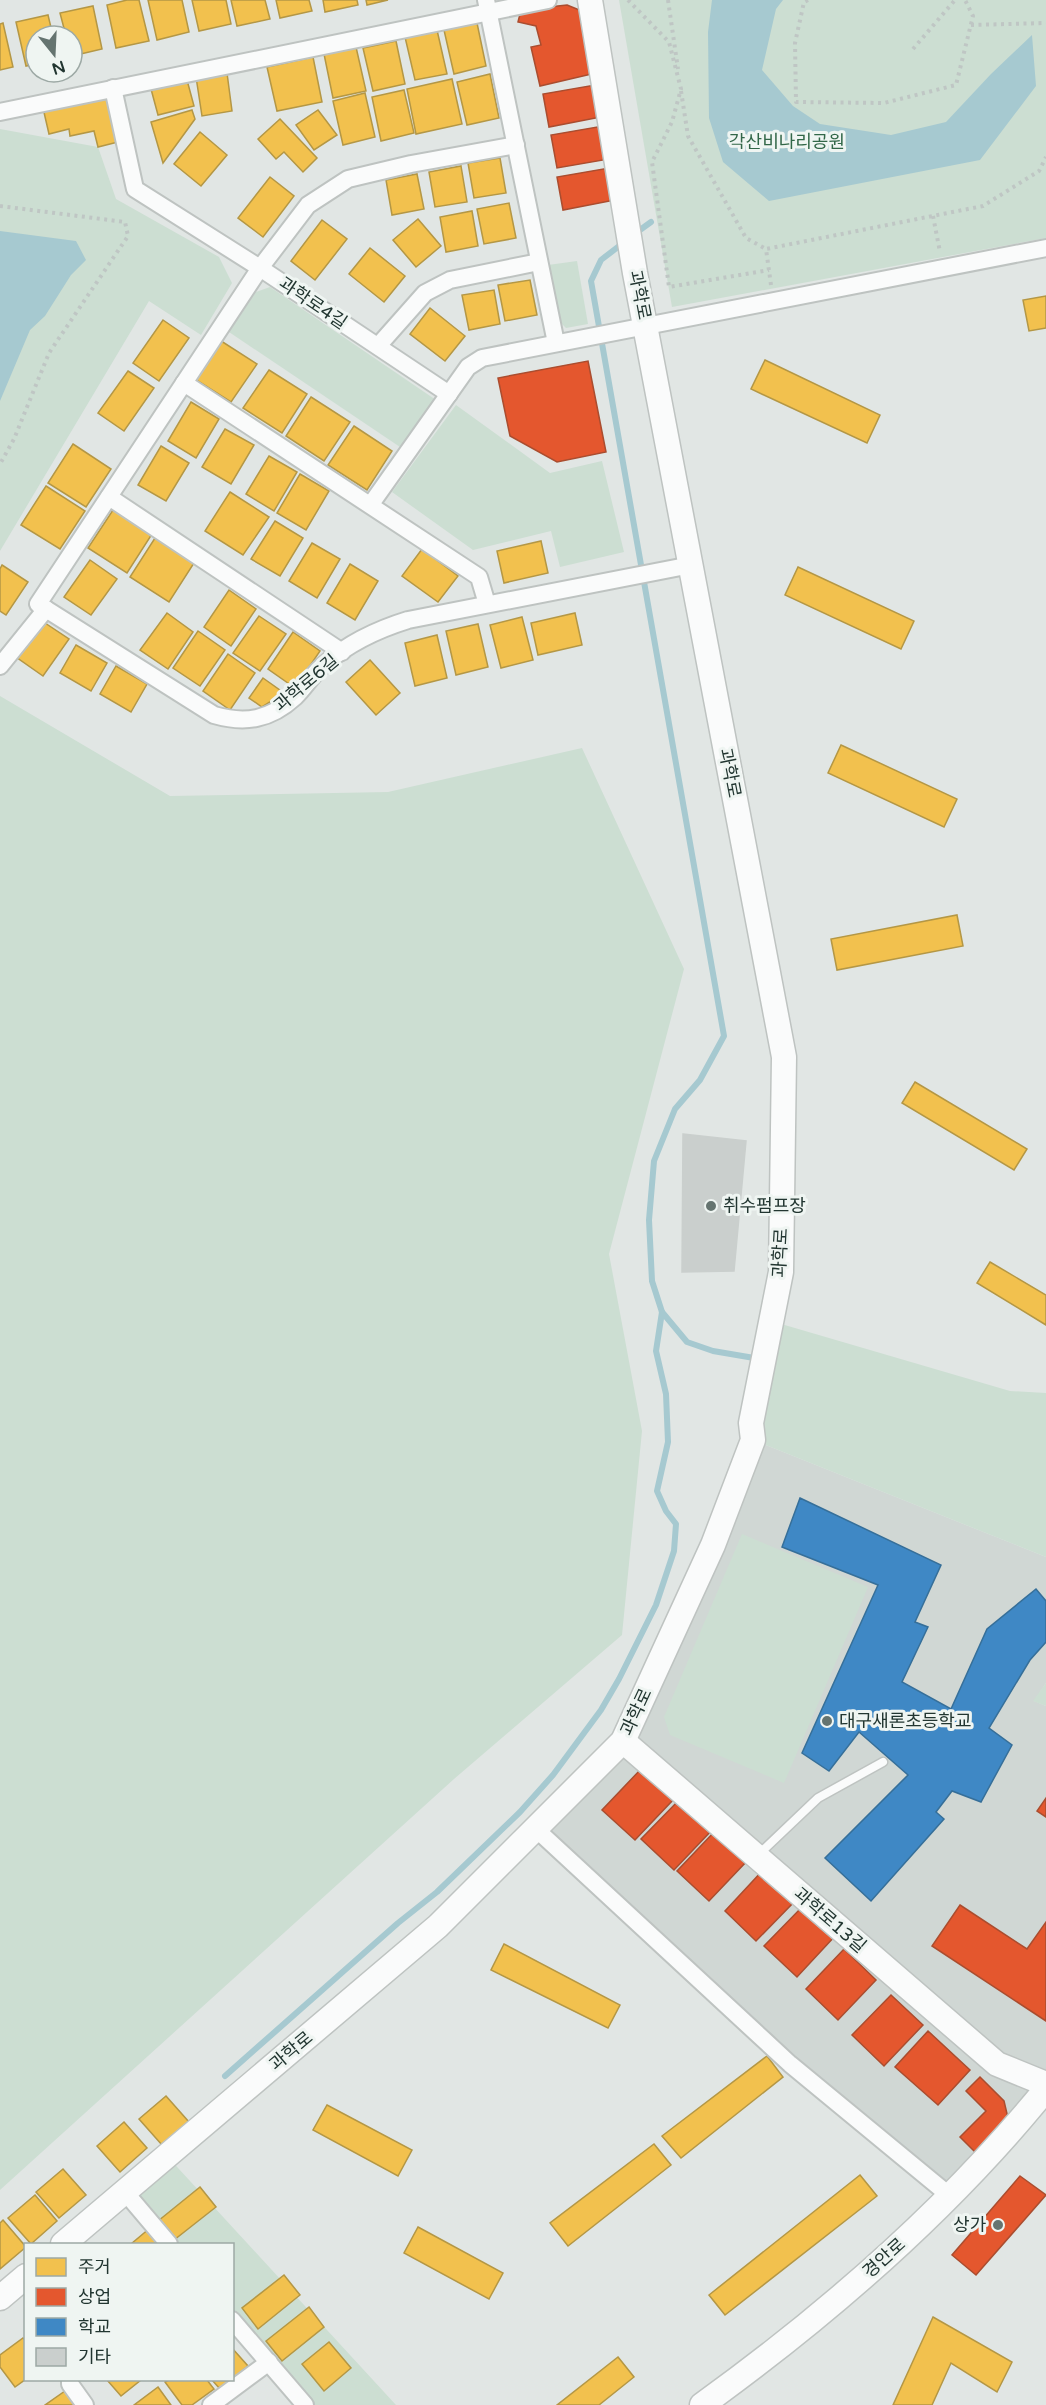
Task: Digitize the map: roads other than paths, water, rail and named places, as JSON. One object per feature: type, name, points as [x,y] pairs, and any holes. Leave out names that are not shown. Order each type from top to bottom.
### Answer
[{"type":"street","points":[[0,112],[488,6],[548,0]]},
{"type":"street","name":"과학로","points":[[64,2243],[438,1926],[623,1741],[713,1545],[753,1440],[751,1423],[781,1272],[784,1057],[635,273],[590,0]]},
{"type":"street","points":[[488,6],[556,343]]},
{"type":"street","name":"과학로4길","points":[[113,88],[135,189],[260,268],[449,394]]},
{"type":"street","points":[[0,666],[42,606],[109,497],[260,268],[308,205],[348,179],[411,164],[516,145]]},
{"type":"street","points":[[371,504],[468,367],[482,358],[1046,248]]},
{"type":"street","points":[[378,346],[424,292],[450,280],[539,262]]},
{"type":"street","points":[[184,383],[479,577],[487,604]]},
{"type":"street","points":[[109,497],[342,652]]},
{"type":"street","name":"과학로6길","points":[[42,606],[213,715],[234,721],[252,720],[277,710],[294,697],[326,663],[379,630],[408,620],[691,565]]},
{"type":"street","name":"과학로13길","points":[[623,1741],[997,2064],[1046,2084]]},
{"type":"street","points":[[536,1829],[790,2064],[950,2196]]},
{"type":"street","name":"경안로","points":[[702,2405],[828,2308],[935,2212],[1046,2089]]},
{"type":"street","points":[[124,2192],[168,2243]]},
{"type":"street","points":[[0,2298],[24,2278]]},
{"type":"street","points":[[234,2322],[305,2405]]},
{"type":"street","points":[[211,2405],[269,2362]]},
{"type":"street","points":[[70,2381],[85,2405]]},
{"type":"lane","points":[[757,1857],[818,1797],[883,1762]]},
{"type":"water","points":[[712,0],[783,0],[776,9],[762,70],[793,106],[820,124],[891,135],[946,122],[1032,35],[1036,86],[980,160],[769,201],[723,162],[709,118],[708,32]]},
{"type":"water","points":[[0,231],[76,241],[86,260],[71,275],[45,316],[30,330],[0,401]]},
{"type":"waterway","points":[[633,235],[651,222]]},
{"type":"waterway","points":[[225,2076],[398,1923],[437,1892],[520,1812],[553,1775],[601,1710],[619,1679],[656,1605],[674,1551],[676,1524],[666,1511],[657,1491],[668,1442],[666,1394],[656,1351],[662,1312],[652,1281],[649,1220],[654,1161],[675,1109],[700,1080],[724,1036],[591,281],[601,260],[623,243]]},
{"type":"waterway","points":[[662,1312],[687,1342],[713,1351],[760,1359]]},
{"type":"place","name":"취수펌프장","points":[[711,1206]]},
{"type":"place","name":"대구새론초등학교","points":[[827,1721]]},
{"type":"place","name":"상가","points":[[998,2225]]},
{"type":"park label","name":"각산비나리공원","points":[[787,142]]}]
